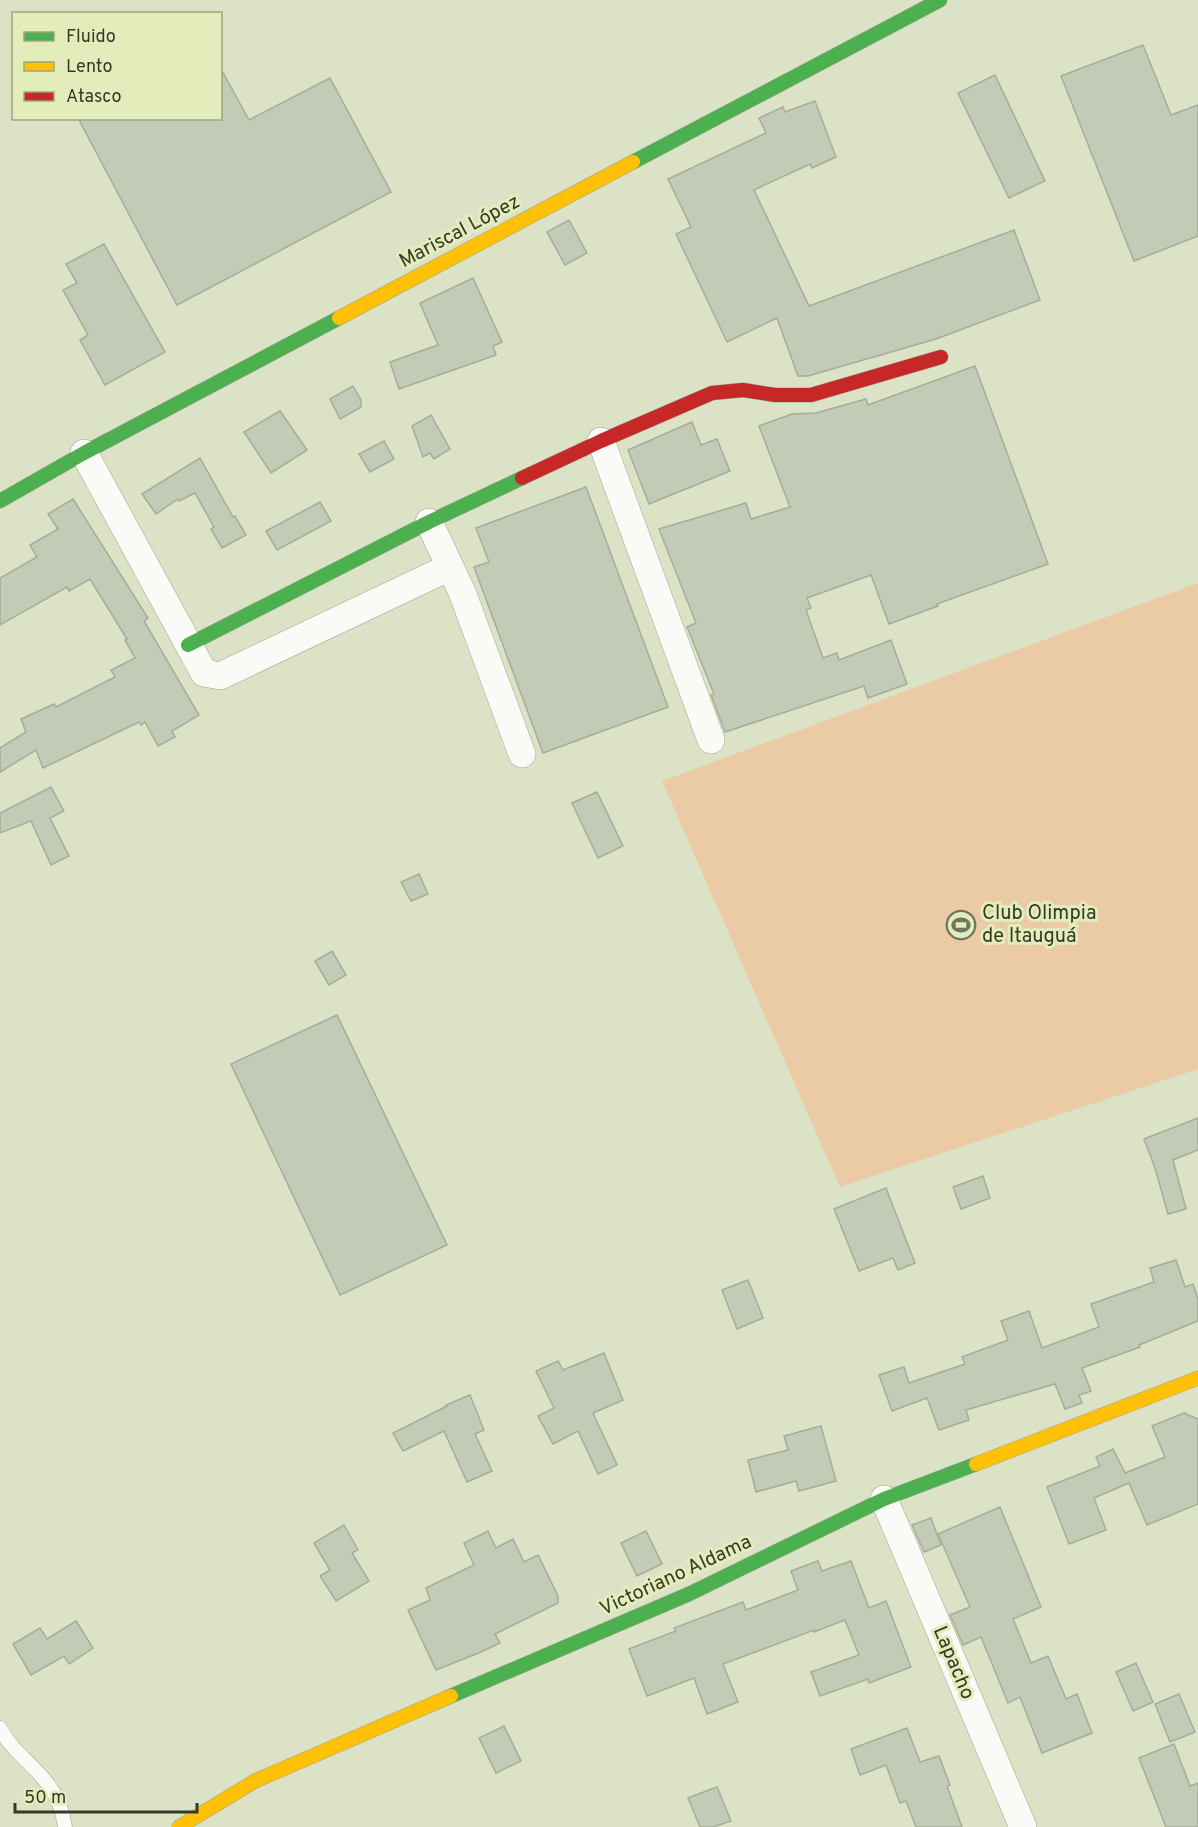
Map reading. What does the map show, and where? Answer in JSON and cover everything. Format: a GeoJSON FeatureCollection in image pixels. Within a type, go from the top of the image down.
{"type":"FeatureCollection","features":[{"type":"Feature","properties":{"kind":"street","name":"Mariscal López"},"geometry":{"type":"LineString","coordinates":[[0,501],[84,453],[939,0]]}},
{"type":"Feature","properties":{"kind":"street"},"geometry":{"type":"LineString","coordinates":[[188,645],[429,522],[601,441],[712,393],[743,390],[775,395],[811,396],[941,357]]}},
{"type":"Feature","properties":{"kind":"street"},"geometry":{"type":"LineString","coordinates":[[601,441],[711,740]]}},
{"type":"Feature","properties":{"kind":"street"},"geometry":{"type":"LineString","coordinates":[[84,453],[204,673],[220,676],[450,567]]}},
{"type":"Feature","properties":{"kind":"street"},"geometry":{"type":"LineString","coordinates":[[429,522],[462,592],[522,754]]}},
{"type":"Feature","properties":{"kind":"street","name":"Victoriano Aldama"},"geometry":{"type":"LineString","coordinates":[[179,1827],[255,1781],[689,1594],[884,1499],[1198,1378]]}},
{"type":"Feature","properties":{"kind":"street","name":"Lapacho"},"geometry":{"type":"LineString","coordinates":[[884,1499],[1023,1827]]}},
{"type":"Feature","properties":{"kind":"lane"},"geometry":{"type":"LineString","coordinates":[[0,1728],[11,1745],[50,1786],[61,1807],[65,1827]]}},
{"type":"Feature","properties":{"kind":"shaded area","name":"Club Olimpia de Itauguá"},"geometry":{"type":"Polygon","coordinates":[[[1198,583],[1198,1069],[840,1187],[662,781],[1198,583]]]}},
{"type":"Feature","properties":{"kind":"building"},"geometry":{"type":"Polygon","coordinates":[[[1143,45],[1171,115],[1198,105],[1198,236],[1134,261],[1061,76],[1143,45]]]}},
{"type":"Feature","properties":{"kind":"building"},"geometry":{"type":"Polygon","coordinates":[[[222,71],[249,120],[330,78],[391,192],[177,305],[79,120],[222,120],[222,71]]]}},
{"type":"Feature","properties":{"kind":"building"},"geometry":{"type":"Polygon","coordinates":[[[995,75],[1045,181],[1009,198],[958,93],[995,75]]]}},
{"type":"Feature","properties":{"kind":"building"},"geometry":{"type":"Polygon","coordinates":[[[815,101],[836,157],[812,168],[810,164],[754,190],[809,306],[1014,230],[1040,300],[936,339],[808,376],[798,376],[777,318],[727,342],[676,234],[691,227],[668,179],[766,133],[759,118],[783,107],[785,112],[815,101]]]}},
{"type":"Feature","properties":{"kind":"building"},"geometry":{"type":"Polygon","coordinates":[[[569,220],[587,253],[565,265],[547,232],[569,220]]]}},
{"type":"Feature","properties":{"kind":"building"},"geometry":{"type":"Polygon","coordinates":[[[104,244],[165,352],[105,385],[80,340],[88,335],[63,290],[77,283],[66,264],[104,244]]]}},
{"type":"Feature","properties":{"kind":"building"},"geometry":{"type":"Polygon","coordinates":[[[473,278],[502,342],[493,346],[496,355],[399,389],[390,362],[438,345],[420,303],[473,278]]]}},
{"type":"Feature","properties":{"kind":"building"},"geometry":{"type":"Polygon","coordinates":[[[975,366],[1048,564],[889,624],[871,575],[807,598],[811,608],[806,610],[823,658],[837,653],[839,660],[891,640],[907,684],[868,698],[864,686],[725,732],[711,695],[714,694],[687,627],[696,623],[659,529],[746,503],[751,519],[790,507],[759,426],[792,414],[816,413],[866,399],[868,405],[975,366]]]}},
{"type":"Feature","properties":{"kind":"building"},"geometry":{"type":"Polygon","coordinates":[[[353,386],[361,400],[361,407],[340,419],[330,399],[353,386]]]}},
{"type":"Feature","properties":{"kind":"building"},"geometry":{"type":"Polygon","coordinates":[[[280,411],[307,450],[271,473],[244,432],[280,411]]]}},
{"type":"Feature","properties":{"kind":"building"},"geometry":{"type":"Polygon","coordinates":[[[431,415],[450,449],[434,459],[430,453],[423,457],[412,426],[431,415]]]}},
{"type":"Feature","properties":{"kind":"building"},"geometry":{"type":"Polygon","coordinates":[[[692,422],[701,445],[717,439],[730,471],[649,504],[628,450],[692,422]]]}},
{"type":"Feature","properties":{"kind":"building"},"geometry":{"type":"Polygon","coordinates":[[[384,441],[394,459],[370,472],[359,454],[384,441]]]}},
{"type":"Feature","properties":{"kind":"building"},"geometry":{"type":"Polygon","coordinates":[[[200,458],[233,517],[235,516],[246,535],[222,548],[211,529],[214,527],[195,493],[179,501],[178,499],[156,514],[142,494],[200,458]]]}},
{"type":"Feature","properties":{"kind":"building"},"geometry":{"type":"Polygon","coordinates":[[[586,487],[668,707],[543,753],[474,567],[489,562],[476,528],[586,487]]]}},
{"type":"Feature","properties":{"kind":"building"},"geometry":{"type":"Polygon","coordinates":[[[73,499],[148,618],[144,621],[199,715],[172,731],[175,737],[158,746],[145,722],[141,725],[139,722],[43,768],[36,750],[0,772],[0,748],[26,732],[21,719],[54,704],[56,707],[115,677],[111,670],[135,658],[125,640],[127,639],[90,579],[69,591],[67,587],[0,625],[0,578],[37,557],[30,545],[58,529],[48,514],[73,499]]]}},
{"type":"Feature","properties":{"kind":"building"},"geometry":{"type":"Polygon","coordinates":[[[320,502],[331,521],[277,550],[266,531],[320,502]]]}},
{"type":"Feature","properties":{"kind":"building"},"geometry":{"type":"Polygon","coordinates":[[[51,787],[64,811],[50,818],[69,856],[51,865],[31,821],[0,833],[0,813],[51,787]]]}},
{"type":"Feature","properties":{"kind":"building"},"geometry":{"type":"Polygon","coordinates":[[[597,792],[623,846],[598,858],[572,803],[597,792]]]}},
{"type":"Feature","properties":{"kind":"building"},"geometry":{"type":"Polygon","coordinates":[[[419,874],[428,894],[411,901],[401,882],[419,874]]]}},
{"type":"Feature","properties":{"kind":"building"},"geometry":{"type":"Polygon","coordinates":[[[332,951],[346,975],[329,985],[315,961],[332,951]]]}},
{"type":"Feature","properties":{"kind":"building"},"geometry":{"type":"Polygon","coordinates":[[[337,1015],[447,1245],[340,1295],[231,1064],[337,1015]]]}},
{"type":"Feature","properties":{"kind":"building"},"geometry":{"type":"Polygon","coordinates":[[[1198,1118],[1198,1150],[1173,1160],[1186,1209],[1168,1214],[1144,1139],[1198,1118]]]}},
{"type":"Feature","properties":{"kind":"building"},"geometry":{"type":"Polygon","coordinates":[[[983,1176],[990,1198],[961,1209],[953,1187],[983,1176]]]}},
{"type":"Feature","properties":{"kind":"building"},"geometry":{"type":"Polygon","coordinates":[[[886,1188],[915,1263],[898,1270],[893,1258],[859,1271],[834,1209],[886,1188]]]}},
{"type":"Feature","properties":{"kind":"building"},"geometry":{"type":"Polygon","coordinates":[[[1176,1260],[1185,1287],[1193,1284],[1198,1299],[1198,1321],[1139,1345],[1140,1347],[1082,1368],[1091,1391],[1079,1395],[1082,1403],[1065,1409],[1055,1384],[966,1410],[969,1420],[939,1430],[927,1398],[892,1411],[879,1375],[904,1367],[909,1383],[965,1364],[962,1357],[1008,1340],[1001,1321],[1029,1311],[1042,1348],[1099,1327],[1091,1304],[1154,1282],[1150,1268],[1176,1260]]]}},
{"type":"Feature","properties":{"kind":"building"},"geometry":{"type":"Polygon","coordinates":[[[748,1280],[763,1318],[737,1329],[722,1290],[748,1280]]]}},
{"type":"Feature","properties":{"kind":"building"},"geometry":{"type":"Polygon","coordinates":[[[604,1353],[623,1400],[593,1413],[617,1465],[598,1474],[578,1431],[553,1444],[538,1416],[554,1408],[536,1371],[558,1361],[563,1370],[604,1353]]]}},
{"type":"Feature","properties":{"kind":"building"},"geometry":{"type":"Polygon","coordinates":[[[470,1395],[484,1430],[475,1434],[492,1471],[467,1482],[444,1431],[403,1451],[393,1433],[470,1395]]]}},
{"type":"Feature","properties":{"kind":"building"},"geometry":{"type":"Polygon","coordinates":[[[1184,1413],[1198,1419],[1198,1504],[1147,1525],[1129,1483],[1094,1498],[1106,1530],[1069,1544],[1047,1487],[1100,1466],[1096,1457],[1113,1449],[1125,1473],[1165,1457],[1152,1426],[1184,1413]]]}},
{"type":"Feature","properties":{"kind":"building"},"geometry":{"type":"Polygon","coordinates":[[[821,1426],[836,1481],[799,1491],[796,1481],[756,1492],[748,1460],[788,1450],[784,1436],[821,1426]]]}},
{"type":"Feature","properties":{"kind":"building"},"geometry":{"type":"Polygon","coordinates":[[[1000,1507],[1041,1607],[1013,1619],[1031,1663],[1048,1656],[1066,1699],[1077,1694],[1092,1733],[1042,1753],[1020,1697],[1008,1703],[981,1637],[963,1645],[950,1615],[970,1607],[938,1534],[1000,1507]]]}},
{"type":"Feature","properties":{"kind":"building"},"geometry":{"type":"Polygon","coordinates":[[[931,1518],[941,1545],[924,1552],[912,1525],[931,1518]]]}},
{"type":"Feature","properties":{"kind":"building"},"geometry":{"type":"Polygon","coordinates":[[[344,1525],[358,1550],[352,1553],[369,1581],[336,1601],[320,1576],[330,1570],[314,1543],[344,1525]]]}},
{"type":"Feature","properties":{"kind":"building"},"geometry":{"type":"Polygon","coordinates":[[[488,1531],[496,1548],[513,1539],[524,1562],[538,1555],[558,1596],[558,1603],[495,1634],[500,1643],[436,1670],[408,1610],[430,1600],[426,1588],[474,1565],[464,1543],[488,1531]]]}},
{"type":"Feature","properties":{"kind":"building"},"geometry":{"type":"Polygon","coordinates":[[[646,1531],[662,1564],[637,1576],[621,1543],[646,1531]]]}},
{"type":"Feature","properties":{"kind":"building"},"geometry":{"type":"Polygon","coordinates":[[[818,1561],[822,1571],[851,1561],[869,1608],[886,1601],[911,1667],[869,1683],[868,1679],[820,1696],[811,1672],[859,1655],[845,1620],[723,1664],[738,1702],[707,1714],[694,1678],[647,1696],[629,1649],[676,1631],[674,1628],[743,1602],[746,1610],[798,1590],[791,1571],[818,1561]]]}},
{"type":"Feature","properties":{"kind":"building"},"geometry":{"type":"Polygon","coordinates":[[[76,1621],[93,1648],[69,1664],[64,1656],[31,1675],[13,1644],[40,1628],[47,1639],[76,1621]]]}},
{"type":"Feature","properties":{"kind":"building"},"geometry":{"type":"Polygon","coordinates":[[[1136,1663],[1153,1702],[1133,1711],[1116,1672],[1136,1663]]]}},
{"type":"Feature","properties":{"kind":"building"},"geometry":{"type":"Polygon","coordinates":[[[1179,1694],[1195,1732],[1170,1742],[1155,1704],[1179,1694]]]}},
{"type":"Feature","properties":{"kind":"building"},"geometry":{"type":"Polygon","coordinates":[[[504,1726],[521,1761],[496,1773],[479,1738],[504,1726]]]}},
{"type":"Feature","properties":{"kind":"building"},"geometry":{"type":"Polygon","coordinates":[[[907,1728],[920,1762],[939,1756],[962,1827],[916,1827],[906,1801],[900,1803],[886,1765],[860,1775],[851,1749],[907,1728]]]}},
{"type":"Feature","properties":{"kind":"building"},"geometry":{"type":"Polygon","coordinates":[[[1174,1744],[1190,1786],[1198,1783],[1198,1827],[1166,1827],[1139,1758],[1174,1744]]]}},
{"type":"Feature","properties":{"kind":"building"},"geometry":{"type":"Polygon","coordinates":[[[717,1787],[731,1821],[713,1827],[700,1827],[688,1798],[717,1787]]]}},
{"type":"Feature","properties":{"kind":"traffic: fast"},"geometry":{"type":"LineString","coordinates":[[633,162],[940,0]]}},
{"type":"Feature","properties":{"kind":"traffic: fast"},"geometry":{"type":"LineString","coordinates":[[0,501],[84,453],[339,318]]}},
{"type":"Feature","properties":{"kind":"traffic: fast"},"geometry":{"type":"LineString","coordinates":[[188,645],[429,522],[522,478]]}},
{"type":"Feature","properties":{"kind":"traffic: fast"},"geometry":{"type":"LineString","coordinates":[[451,1696],[689,1594],[884,1499],[976,1464]]}},
{"type":"Feature","properties":{"kind":"traffic: slow"},"geometry":{"type":"LineString","coordinates":[[339,318],[633,162]]}},
{"type":"Feature","properties":{"kind":"traffic: slow"},"geometry":{"type":"LineString","coordinates":[[976,1464],[1198,1378]]}},
{"type":"Feature","properties":{"kind":"traffic: slow"},"geometry":{"type":"LineString","coordinates":[[179,1827],[255,1781],[451,1696]]}},
{"type":"Feature","properties":{"kind":"traffic: jam"},"geometry":{"type":"LineString","coordinates":[[522,478],[712,393],[743,390],[775,395],[811,395],[941,357]]}},
{"type":"Feature","properties":{"kind":"place","name":"Club Olimpia de Itauguá"},"geometry":{"type":"Point","coordinates":[961,925]}}]}
